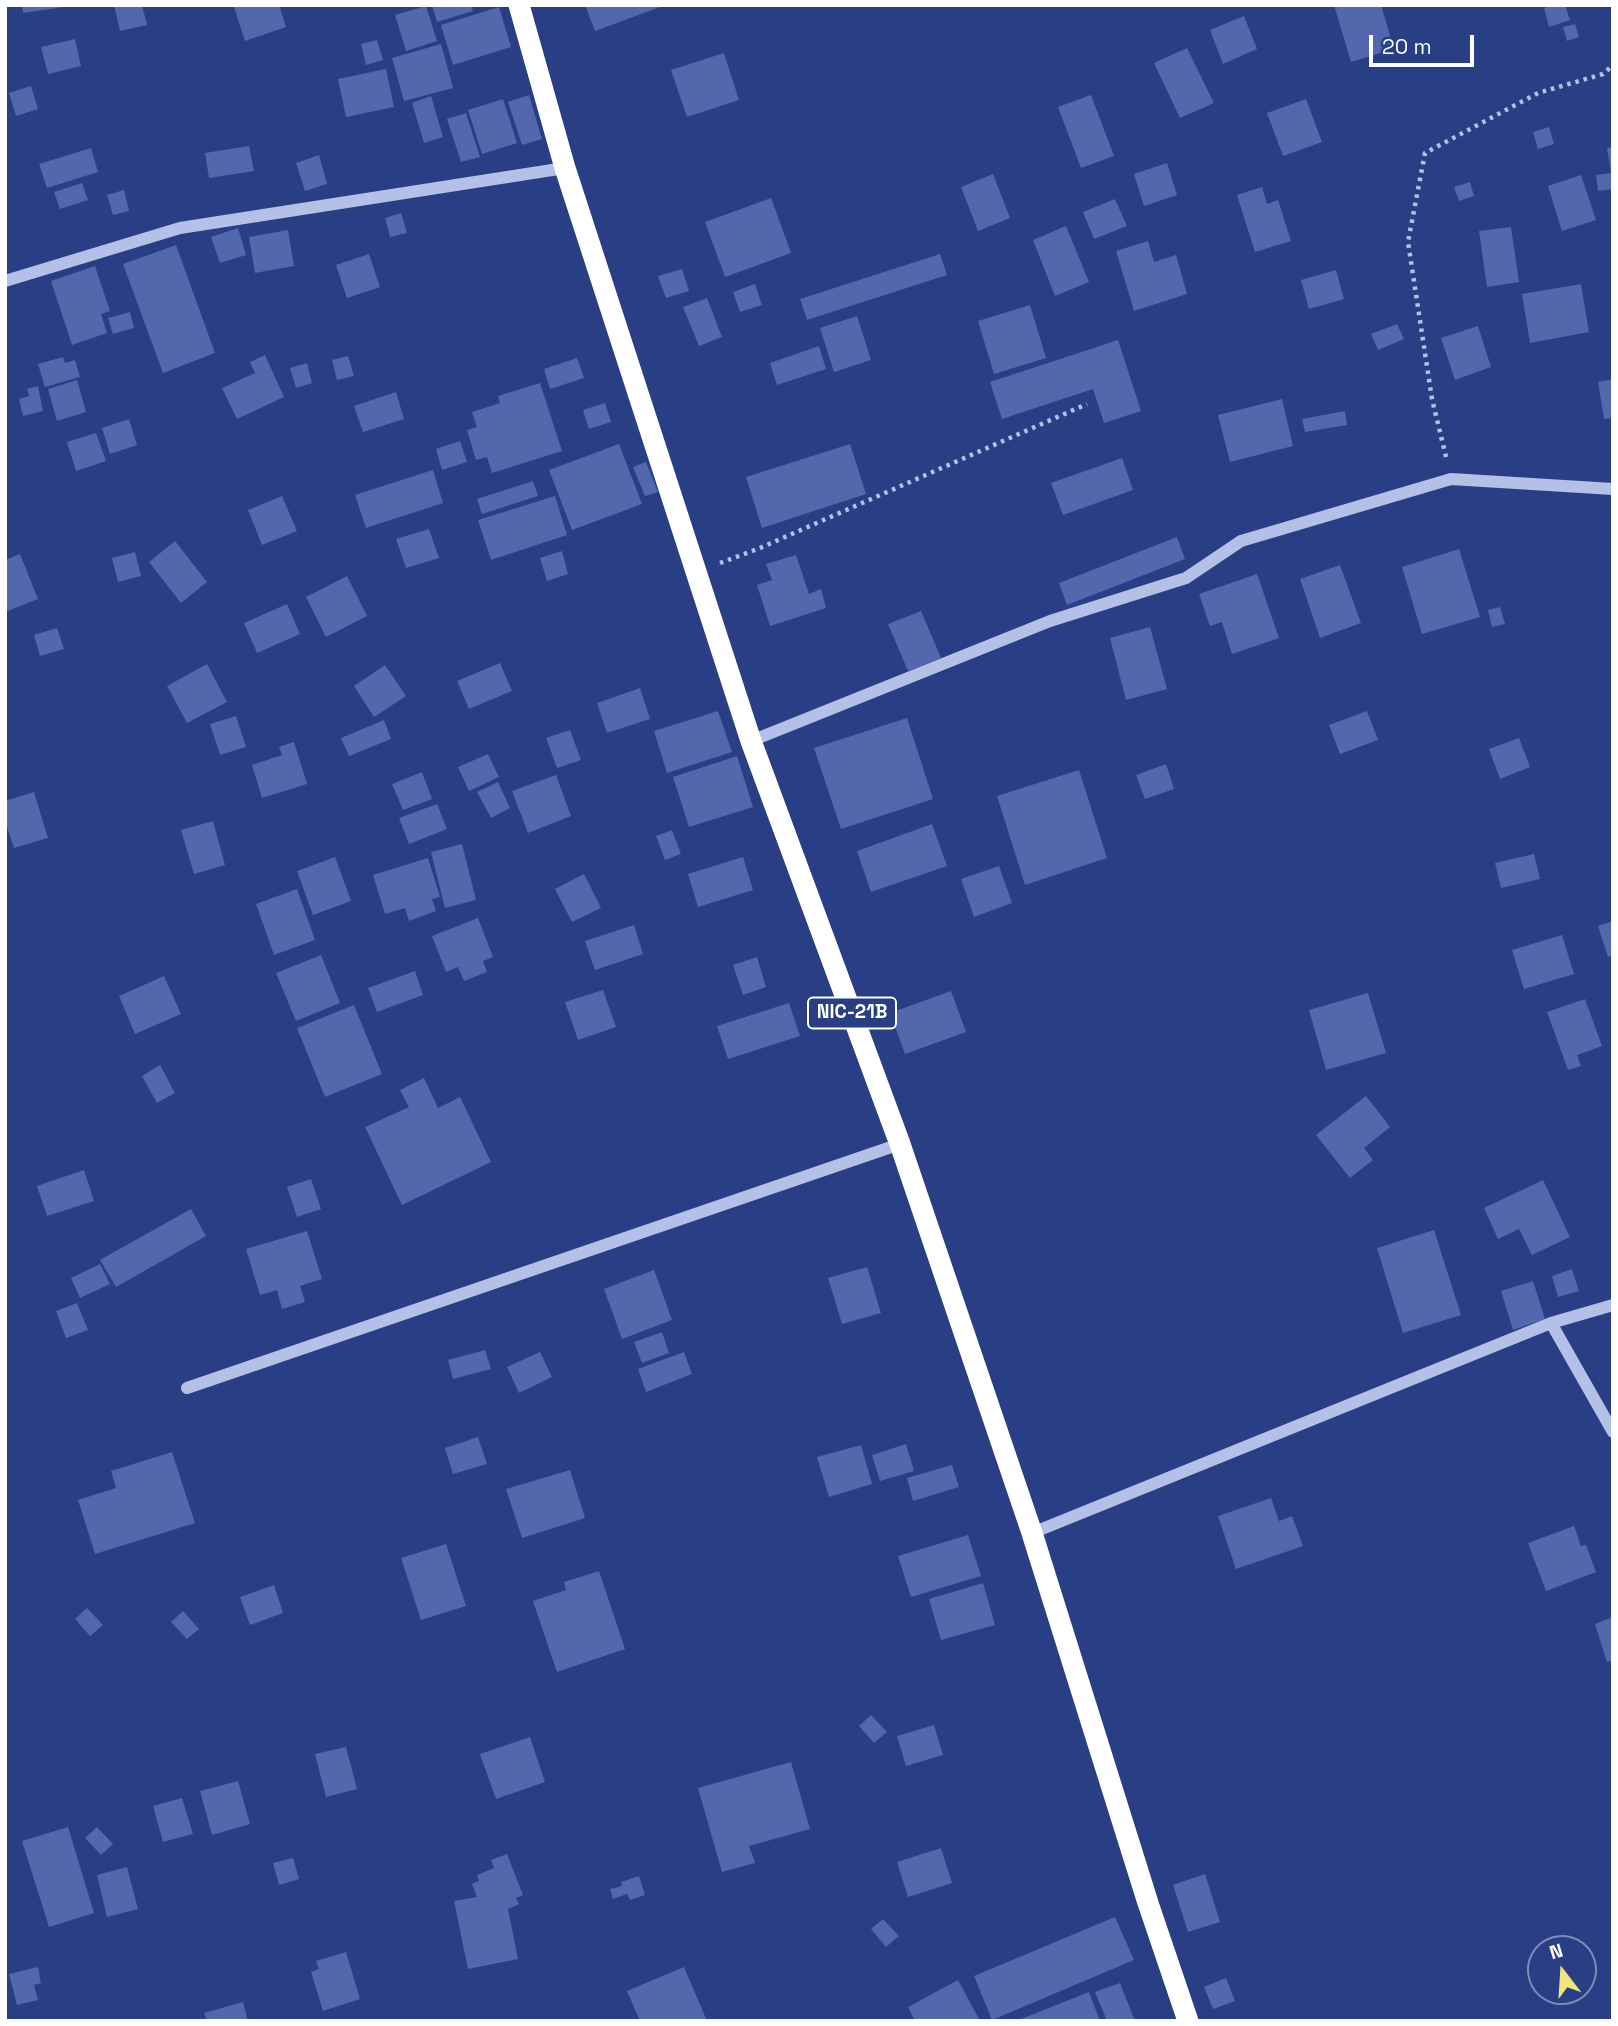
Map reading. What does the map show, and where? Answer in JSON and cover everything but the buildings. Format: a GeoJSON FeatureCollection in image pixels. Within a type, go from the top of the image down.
{"type":"FeatureCollection","features":[{"type":"Feature","properties":{"kind":"highway","name":"NIC-21B"},"geometry":{"type":"LineString","coordinates":[[519,5],[565,168],[751,741],[900,1144],[1032,1532],[1148,1903],[1188,2021]]}},
{"type":"Feature","properties":{"kind":"street"},"geometry":{"type":"LineString","coordinates":[[5,281],[180,228],[565,168]]}},
{"type":"Feature","properties":{"kind":"street"},"geometry":{"type":"LineString","coordinates":[[751,741],[1050,621],[1186,578],[1241,541],[1451,479],[1613,489]]}},
{"type":"Feature","properties":{"kind":"street"},"geometry":{"type":"LineString","coordinates":[[187,1388],[900,1144]]}},
{"type":"Feature","properties":{"kind":"street"},"geometry":{"type":"LineString","coordinates":[[1032,1532],[1551,1323],[1613,1305]]}},
{"type":"Feature","properties":{"kind":"street"},"geometry":{"type":"LineString","coordinates":[[1551,1323],[1613,1432]]}},
{"type":"Feature","properties":{"kind":"path"},"geometry":{"type":"LineString","coordinates":[[1451,479],[1432,399],[1408,242],[1425,153],[1538,93],[1603,74],[1613,65]]}},
{"type":"Feature","properties":{"kind":"path"},"geometry":{"type":"LineString","coordinates":[[696,571],[760,548],[1087,404]]}}]}
